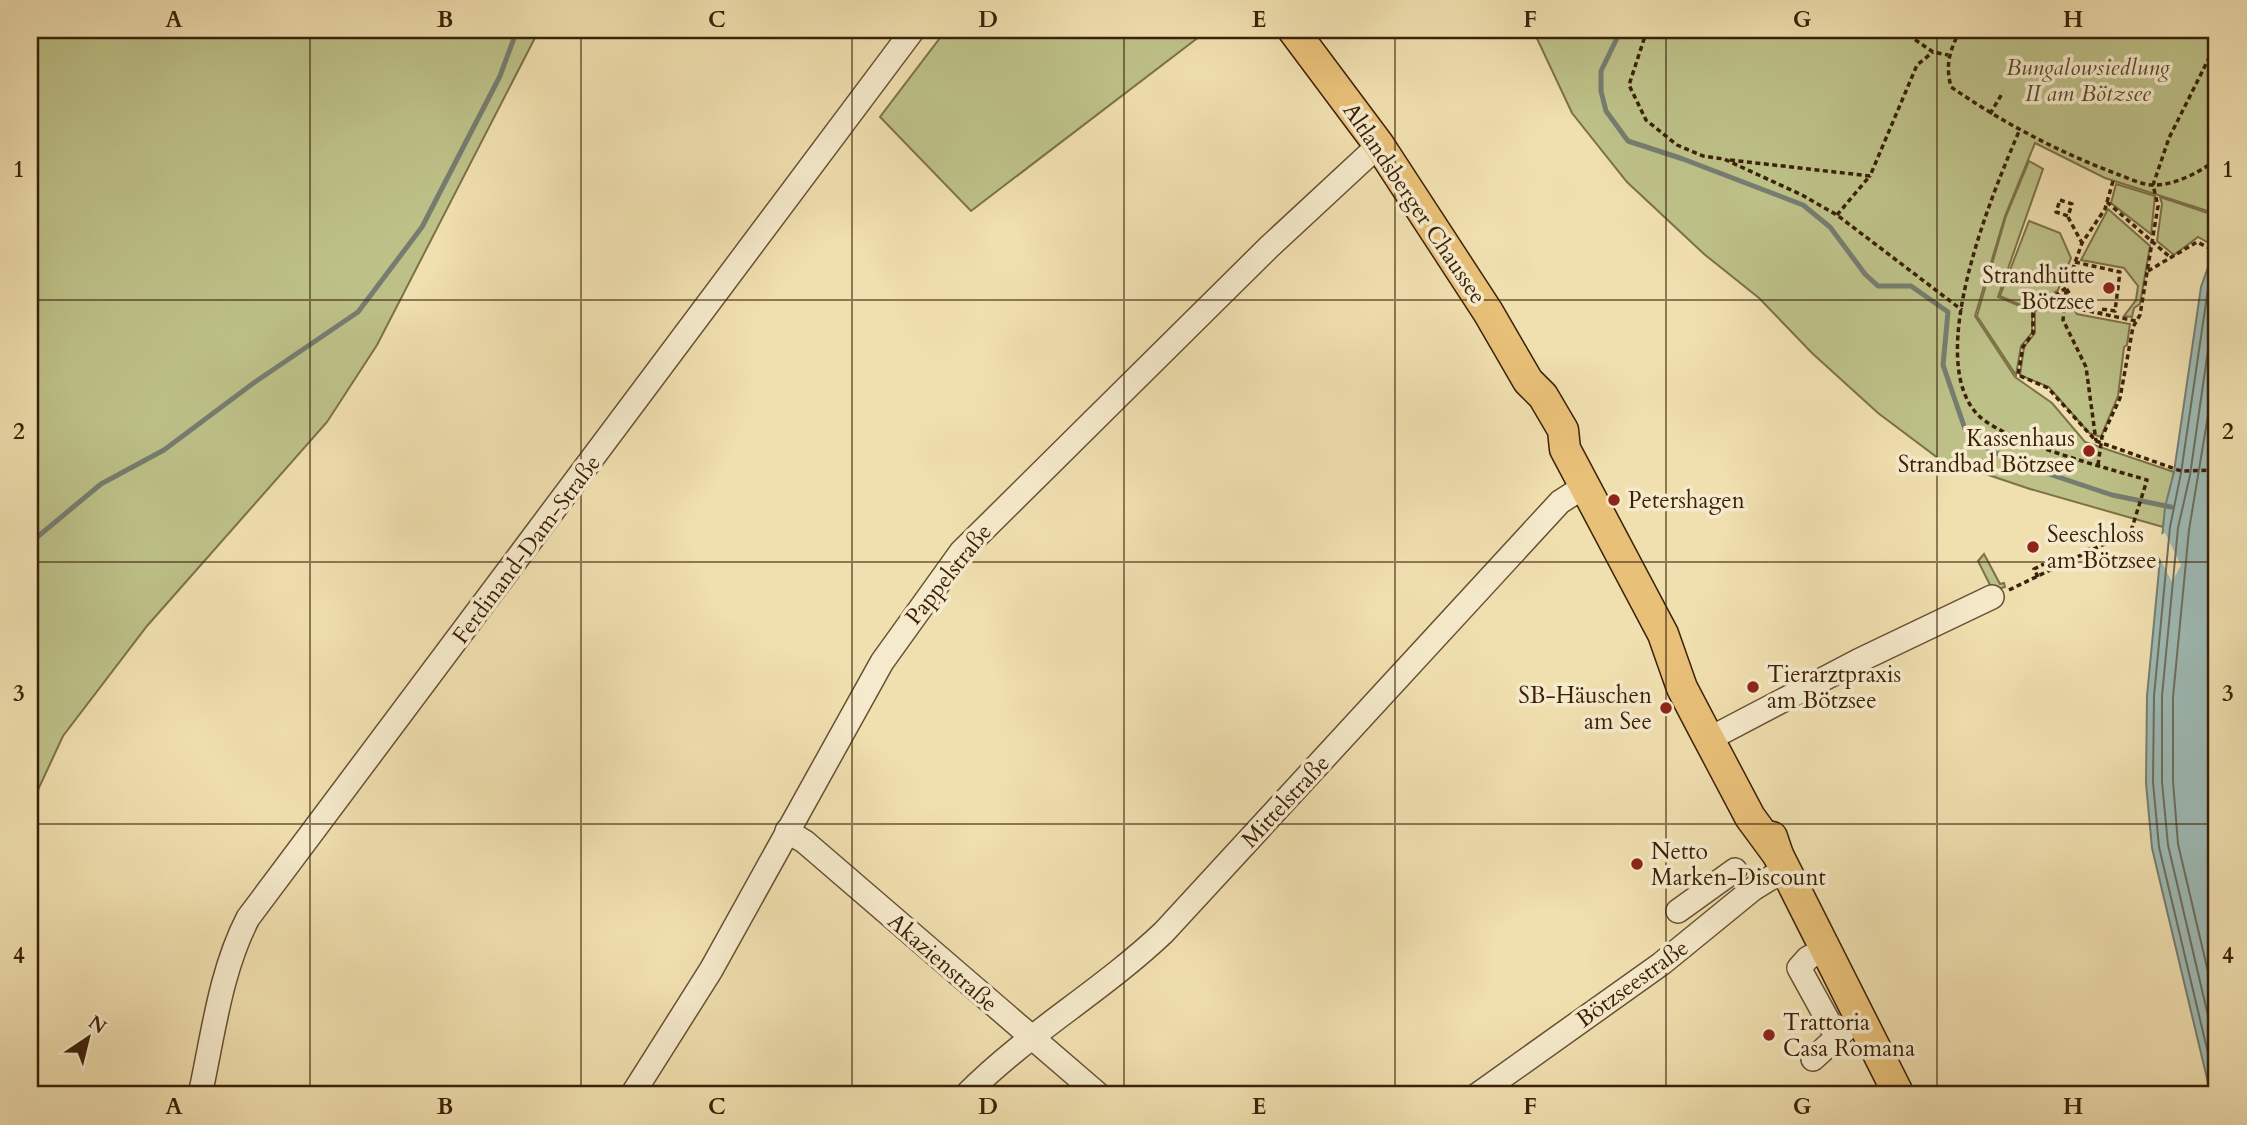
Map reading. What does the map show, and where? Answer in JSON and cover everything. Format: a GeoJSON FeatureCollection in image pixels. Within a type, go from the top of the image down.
{"type":"FeatureCollection","features":[{"type":"Feature","properties":{"kind":"main road","name":"Altlandsberger Chaussee"},"geometry":{"type":"LineString","coordinates":[[1293,30],[1379,145],[1475,292],[1528,381],[1539,419],[1550,436],[1565,449],[1585,486],[1662,634],[1682,688],[1716,735],[1750,817],[1782,862],[1899,1095]]}},
{"type":"Feature","properties":{"kind":"street","name":"Ferdinand-Dam-Straße"},"geometry":{"type":"LineString","coordinates":[[200,1095],[235,943],[248,918],[913,30]]}},
{"type":"Feature","properties":{"kind":"street","name":"Pappelstraße"},"geometry":{"type":"LineString","coordinates":[[632,1095],[711,970],[882,662],[961,552],[1269,247],[1379,145]]}},
{"type":"Feature","properties":{"kind":"street","name":"Mittelstraße"},"geometry":{"type":"LineString","coordinates":[[966,1095],[996,1065],[1125,970],[1164,932],[1560,502],[1585,486]]}},
{"type":"Feature","properties":{"kind":"street"},"geometry":{"type":"LineString","coordinates":[[1716,735],[1858,661],[1992,597]]}},
{"type":"Feature","properties":{"kind":"street","name":"Akazienstraße"},"geometry":{"type":"LineString","coordinates":[[787,831],[804,842],[1099,1095]]}},
{"type":"Feature","properties":{"kind":"street","name":"Bötzseestraße"},"geometry":{"type":"LineString","coordinates":[[1477,1095],[1661,964],[1782,862]]}},
{"type":"Feature","properties":{"kind":"street"},"geometry":{"type":"LineString","coordinates":[[1678,911],[1735,870]]}},
{"type":"Feature","properties":{"kind":"street"},"geometry":{"type":"LineString","coordinates":[[1826,948],[1808,958],[1799,968],[1837,1037]]}},
{"type":"Feature","properties":{"kind":"street"},"geometry":{"type":"LineString","coordinates":[[1813,1059],[1862,1019]]}},
{"type":"Feature","properties":{"kind":"path"},"geometry":{"type":"LineString","coordinates":[[1647,30],[1629,85],[1646,120],[1677,145],[1703,156],[1870,176]]}},
{"type":"Feature","properties":{"kind":"path"},"geometry":{"type":"LineString","coordinates":[[1902,30],[1933,52],[1948,55]]}},
{"type":"Feature","properties":{"kind":"path"},"geometry":{"type":"LineString","coordinates":[[1960,30],[1948,55],[1946,68],[1951,86],[1990,114],[2084,162],[2153,185],[2173,182],[2217,159]]}},
{"type":"Feature","properties":{"kind":"path"},"geometry":{"type":"LineString","coordinates":[[2098,465],[2102,437],[2120,398],[2148,271],[2158,206],[2153,185],[2169,138],[2217,42]]}},
{"type":"Feature","properties":{"kind":"path"},"geometry":{"type":"LineString","coordinates":[[1836,215],[1870,176],[1917,65],[1933,52]]}},
{"type":"Feature","properties":{"kind":"path"},"geometry":{"type":"LineString","coordinates":[[1990,114],[2003,92]]}},
{"type":"Feature","properties":{"kind":"path"},"geometry":{"type":"LineString","coordinates":[[1992,597],[2131,531],[2147,480],[2004,432],[1980,416],[1962,393],[1955,351],[1962,310],[1992,195],[2020,129]]}},
{"type":"Feature","properties":{"kind":"path"},"geometry":{"type":"LineString","coordinates":[[1724,159],[1802,195],[1836,215],[1962,310]]}},
{"type":"Feature","properties":{"kind":"path"},"geometry":{"type":"LineString","coordinates":[[2096,441],[2086,367],[2063,320],[2066,288],[2075,261],[2082,243],[2106,202],[2112,181]]}},
{"type":"Feature","properties":{"kind":"path"},"geometry":{"type":"LineString","coordinates":[[2068,216],[2072,204],[2061,201],[2056,212],[2068,216],[2082,243]]}},
{"type":"Feature","properties":{"kind":"path"},"geometry":{"type":"LineString","coordinates":[[2106,202],[2171,258]]}},
{"type":"Feature","properties":{"kind":"path"},"geometry":{"type":"LineString","coordinates":[[2148,271],[2197,242],[2217,252]]}},
{"type":"Feature","properties":{"kind":"path"},"geometry":{"type":"LineString","coordinates":[[2075,261],[2120,272],[2115,311],[2101,309],[2100,315]]}},
{"type":"Feature","properties":{"kind":"path"},"geometry":{"type":"LineString","coordinates":[[2066,288],[2079,309],[2136,321]]}},
{"type":"Feature","properties":{"kind":"path"},"geometry":{"type":"LineString","coordinates":[[2066,288],[2033,310],[2033,333],[2023,346],[2018,376],[2048,388],[2096,441],[2102,444],[2180,471],[2217,470]]}},
{"type":"Feature","properties":{"kind":"path"},"geometry":{"type":"LineString","coordinates":[[2074,533],[2079,530],[2090,552]]}},
{"type":"Feature","properties":{"kind":"path"},"geometry":{"type":"LineString","coordinates":[[2131,531],[2134,536],[2144,532]]}},
{"type":"Feature","properties":{"kind":"path"},"geometry":{"type":"LineString","coordinates":[[2108,537],[2110,542]]}},
{"type":"Feature","properties":{"kind":"path"},"geometry":{"type":"LineString","coordinates":[[2073,553],[2076,559]]}},
{"type":"Feature","properties":{"kind":"path"},"geometry":{"type":"LineString","coordinates":[[2038,577],[2034,569],[2044,564]]}},
{"type":"Feature","properties":{"kind":"green space"},"geometry":{"type":"Polygon","coordinates":[[[30,30],[539,30],[377,345],[327,422],[147,626],[63,736],[30,807],[30,30]]]}},
{"type":"Feature","properties":{"kind":"green space"},"geometry":{"type":"Polygon","coordinates":[[[946,30],[1208,30],[971,211],[880,117],[946,30]]]}},
{"type":"Feature","properties":{"kind":"green space","name":"Bungalowsiedlung II am Bötzsee"},"geometry":{"type":"Polygon","coordinates":[[[1533,30],[2217,30],[2217,214],[2105,178],[2035,143],[2005,216],[1975,316],[2015,377],[2052,403],[2085,442],[2174,472],[2163,527],[2030,489],[1938,458],[1878,413],[1812,353],[1759,298],[1704,254],[1627,182],[1572,113],[1533,30]]]}},
{"type":"Feature","properties":{"kind":"green space"},"geometry":{"type":"Polygon","coordinates":[[[2029,161],[2043,169],[1998,297],[2032,311],[2032,333],[2021,346],[2016,375],[1977,316],[2006,216],[2029,161]]]}},
{"type":"Feature","properties":{"kind":"green space"},"geometry":{"type":"Polygon","coordinates":[[[2116,184],[2155,196],[2151,234],[2111,203],[2116,184]]]}},
{"type":"Feature","properties":{"kind":"green space"},"geometry":{"type":"Polygon","coordinates":[[[2160,197],[2217,216],[2214,246],[2198,237],[2174,255],[2157,241],[2162,204],[2160,197]]]}},
{"type":"Feature","properties":{"kind":"green space"},"geometry":{"type":"Polygon","coordinates":[[[2108,209],[2150,246],[2140,304],[2134,308],[2132,317],[2124,316],[2136,300],[2138,286],[2124,268],[2081,260],[2108,209]]]}},
{"type":"Feature","properties":{"kind":"green space"},"geometry":{"type":"Polygon","coordinates":[[[2029,221],[2060,233],[2071,258],[2058,290],[2030,309],[2000,296],[2029,221]]]}},
{"type":"Feature","properties":{"kind":"green space"},"geometry":{"type":"Polygon","coordinates":[[[2059,295],[2067,297],[2077,314],[2130,324],[2127,345],[2124,347],[2118,396],[2101,437],[2089,433],[2049,387],[2020,375],[2024,347],[2035,333],[2035,311],[2059,295]]]}},
{"type":"Feature","properties":{"kind":"green space"},"geometry":{"type":"Polygon","coordinates":[[[1984,554],[2000,584],[2004,583],[2005,587],[1994,590],[1991,587],[1978,561],[1984,554]]]}},
{"type":"Feature","properties":{"kind":"water"},"geometry":{"type":"Polygon","coordinates":[[[2217,242],[2217,1095],[2211,1095],[2152,848],[2146,783],[2147,696],[2165,507],[2174,472],[2201,287],[2217,242]]]}},
{"type":"Feature","properties":{"kind":"pier"},"geometry":{"type":"Polygon","coordinates":[[[2165,533],[2181,565],[2172,582],[2157,553],[2158,536],[2165,533]]]}},
{"type":"Feature","properties":{"kind":"waterway"},"geometry":{"type":"LineString","coordinates":[[30,543],[101,484],[164,450],[255,382],[358,312],[422,227],[500,76],[517,30]]}},
{"type":"Feature","properties":{"kind":"waterway"},"geometry":{"type":"LineString","coordinates":[[1621,30],[1601,71],[1601,91],[1606,111],[1628,141],[1803,205],[1830,227],[1865,274],[1878,286],[1911,286],[1948,312],[1943,365],[1965,429],[1991,451],[2112,495],[2171,507]]}},
{"type":"Feature","properties":{"kind":"place","name":"Strandhütte Bötzsee"},"geometry":{"type":"Point","coordinates":[2109,288]}},
{"type":"Feature","properties":{"kind":"place","name":"Kassenhaus Strandbad Bötzsee"},"geometry":{"type":"Point","coordinates":[2089,451]}},
{"type":"Feature","properties":{"kind":"place","name":"Petershagen"},"geometry":{"type":"Point","coordinates":[1614,500]}},
{"type":"Feature","properties":{"kind":"place","name":"Seeschloss am Bötzsee"},"geometry":{"type":"Point","coordinates":[2033,547]}},
{"type":"Feature","properties":{"kind":"place","name":"Tierarztpraxis am Bötzsee"},"geometry":{"type":"Point","coordinates":[1753,687]}},
{"type":"Feature","properties":{"kind":"place","name":"SB-Häuschen am See"},"geometry":{"type":"Point","coordinates":[1666,708]}},
{"type":"Feature","properties":{"kind":"place","name":"Netto Marken-Discount"},"geometry":{"type":"Point","coordinates":[1637,864]}},
{"type":"Feature","properties":{"kind":"place","name":"Trattoria Casa Romana"},"geometry":{"type":"Point","coordinates":[1769,1035]}}]}
